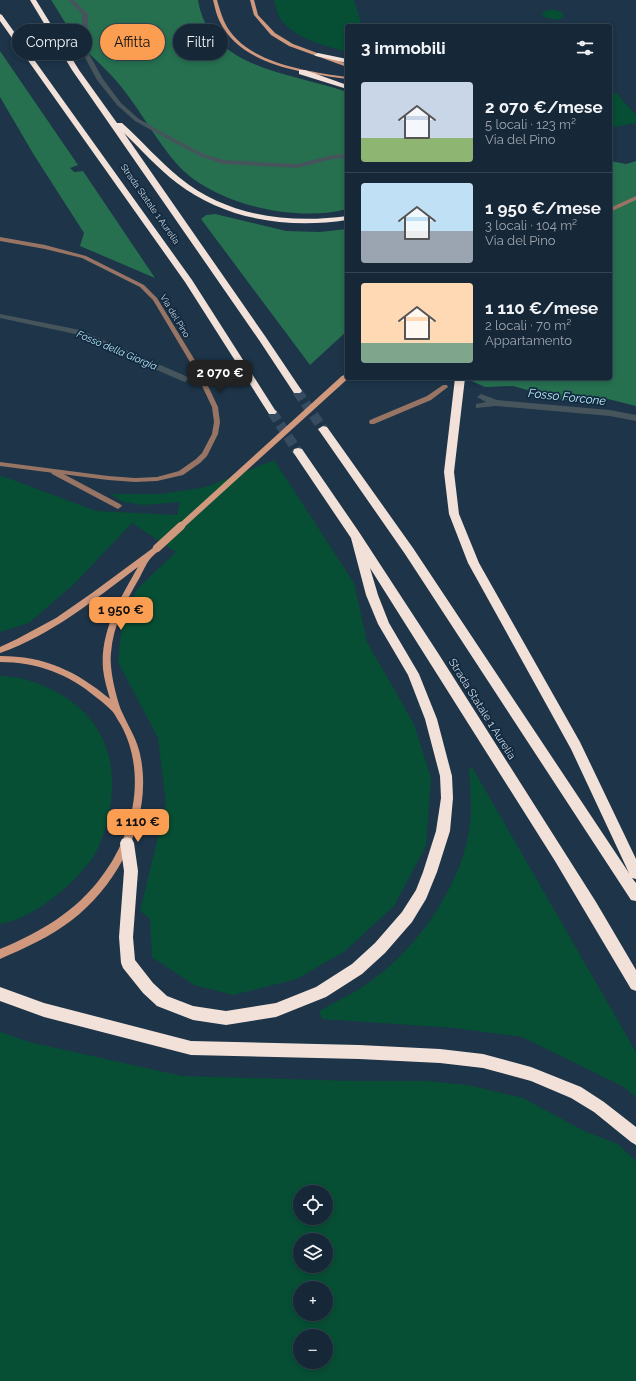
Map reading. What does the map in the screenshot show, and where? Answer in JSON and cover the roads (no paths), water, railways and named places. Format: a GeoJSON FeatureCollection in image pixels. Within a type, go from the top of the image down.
{"type":"FeatureCollection","features":[{"type":"Feature","properties":{"kind":"highway","name":"Strada Statale 1 Aurelia"},"geometry":{"type":"LineString","coordinates":[[33,0],[76,70],[258,332],[297,391]]}},
{"type":"Feature","properties":{"kind":"highway","name":"Strada Statale 1 Aurelia"},"geometry":{"type":"LineString","coordinates":[[0,16],[167,250],[272,412]]}},
{"type":"Feature","properties":{"kind":"highway"},"geometry":{"type":"LineString","coordinates":[[318,55],[345,61]]}},
{"type":"Feature","properties":{"kind":"highway"},"geometry":{"type":"LineString","coordinates":[[302,72],[345,86]]}},
{"type":"Feature","properties":{"kind":"highway"},"geometry":{"type":"LineString","coordinates":[[108,116],[135,138],[180,182],[210,199],[242,212],[285,222],[311,222],[345,218]]}},
{"type":"Feature","properties":{"kind":"highway"},"geometry":{"type":"LineString","coordinates":[[460,380],[449,472],[454,514],[474,563],[576,746],[636,873]]}},
{"type":"Feature","properties":{"kind":"highway"},"geometry":{"type":"LineString","coordinates":[[323,429],[409,551],[636,894]]}},
{"type":"Feature","properties":{"kind":"highway","name":"Strada Statale 1 Aurelia"},"geometry":{"type":"LineString","coordinates":[[298,452],[355,535],[474,720],[601,922],[636,984]]}},
{"type":"Feature","properties":{"kind":"highway"},"geometry":{"type":"LineString","coordinates":[[127,843],[131,871],[126,937],[128,963],[148,988],[162,1001],[193,1013],[226,1018],[269,1012],[322,992],[357,969],[380,948],[407,917],[421,894],[430,872],[443,831],[447,798],[446,776],[431,719],[413,674],[384,624],[372,595],[355,535]]}},
{"type":"Feature","properties":{"kind":"highway"},"geometry":{"type":"LineString","coordinates":[[0,994],[44,1010],[191,1048],[358,1052],[440,1056],[483,1061],[531,1074],[576,1092],[599,1107],[636,1137]]}},
{"type":"Feature","properties":{"kind":"street"},"geometry":{"type":"LineString","coordinates":[[215,0],[220,22],[235,41],[242,47],[275,64],[302,72],[345,78]]}},
{"type":"Feature","properties":{"kind":"street"},"geometry":{"type":"LineString","coordinates":[[252,0],[256,15],[273,34],[292,45],[345,65]]}},
{"type":"Feature","properties":{"kind":"street"},"geometry":{"type":"LineString","coordinates":[[612,209],[636,198]]}},
{"type":"Feature","properties":{"kind":"street","name":"Via del Pino"},"geometry":{"type":"LineString","coordinates":[[0,239],[45,247],[84,257],[142,286],[155,299],[196,367],[215,407],[217,422],[215,434],[205,454],[198,461],[181,473],[157,479],[135,480],[54,472],[0,464]]}},
{"type":"Feature","properties":{"kind":"street"},"geometry":{"type":"LineString","coordinates":[[0,650],[38,633],[148,556],[345,377]]}},
{"type":"Feature","properties":{"kind":"street"},"geometry":{"type":"LineString","coordinates":[[372,422],[429,398],[445,387]]}},
{"type":"Feature","properties":{"kind":"street"},"geometry":{"type":"LineString","coordinates":[[54,472],[118,506]]}},
{"type":"Feature","properties":{"kind":"street"},"geometry":{"type":"LineString","coordinates":[[0,954],[30,942],[62,922],[89,898],[111,872],[127,843],[138,806],[140,771],[132,739],[117,711],[107,669],[107,651],[120,606],[148,556]]}},
{"type":"Feature","properties":{"kind":"street"},"geometry":{"type":"LineString","coordinates":[[0,659],[14,658],[67,672],[89,685],[117,711]]}},
{"type":"Feature","properties":{"kind":"waterway"},"geometry":{"type":"LineString","coordinates":[[71,0],[85,14],[85,52],[100,80],[119,104],[137,120],[204,156],[223,162],[297,166],[333,157],[345,156]]}},
{"type":"Feature","properties":{"kind":"waterway","name":"Fosso della Giorgia"},"geometry":{"type":"LineString","coordinates":[[0,316],[77,332],[185,379]]}},
{"type":"Feature","properties":{"kind":"waterway"},"geometry":{"type":"LineString","coordinates":[[481,397],[496,403]]}},
{"type":"Feature","properties":{"kind":"waterway","name":"Fosso della Giorgia"},"geometry":{"type":"LineString","coordinates":[[479,406],[496,403]]}},
{"type":"Feature","properties":{"kind":"waterway","name":"Fosso Forcone"},"geometry":{"type":"LineString","coordinates":[[496,403],[610,413],[636,418]]}},
{"type":"Feature","properties":{"kind":"tunnel"},"geometry":{"type":"LineString","coordinates":[[297,391],[323,429]]}},
{"type":"Feature","properties":{"kind":"tunnel"},"geometry":{"type":"LineString","coordinates":[[272,412],[298,452]]}}]}
